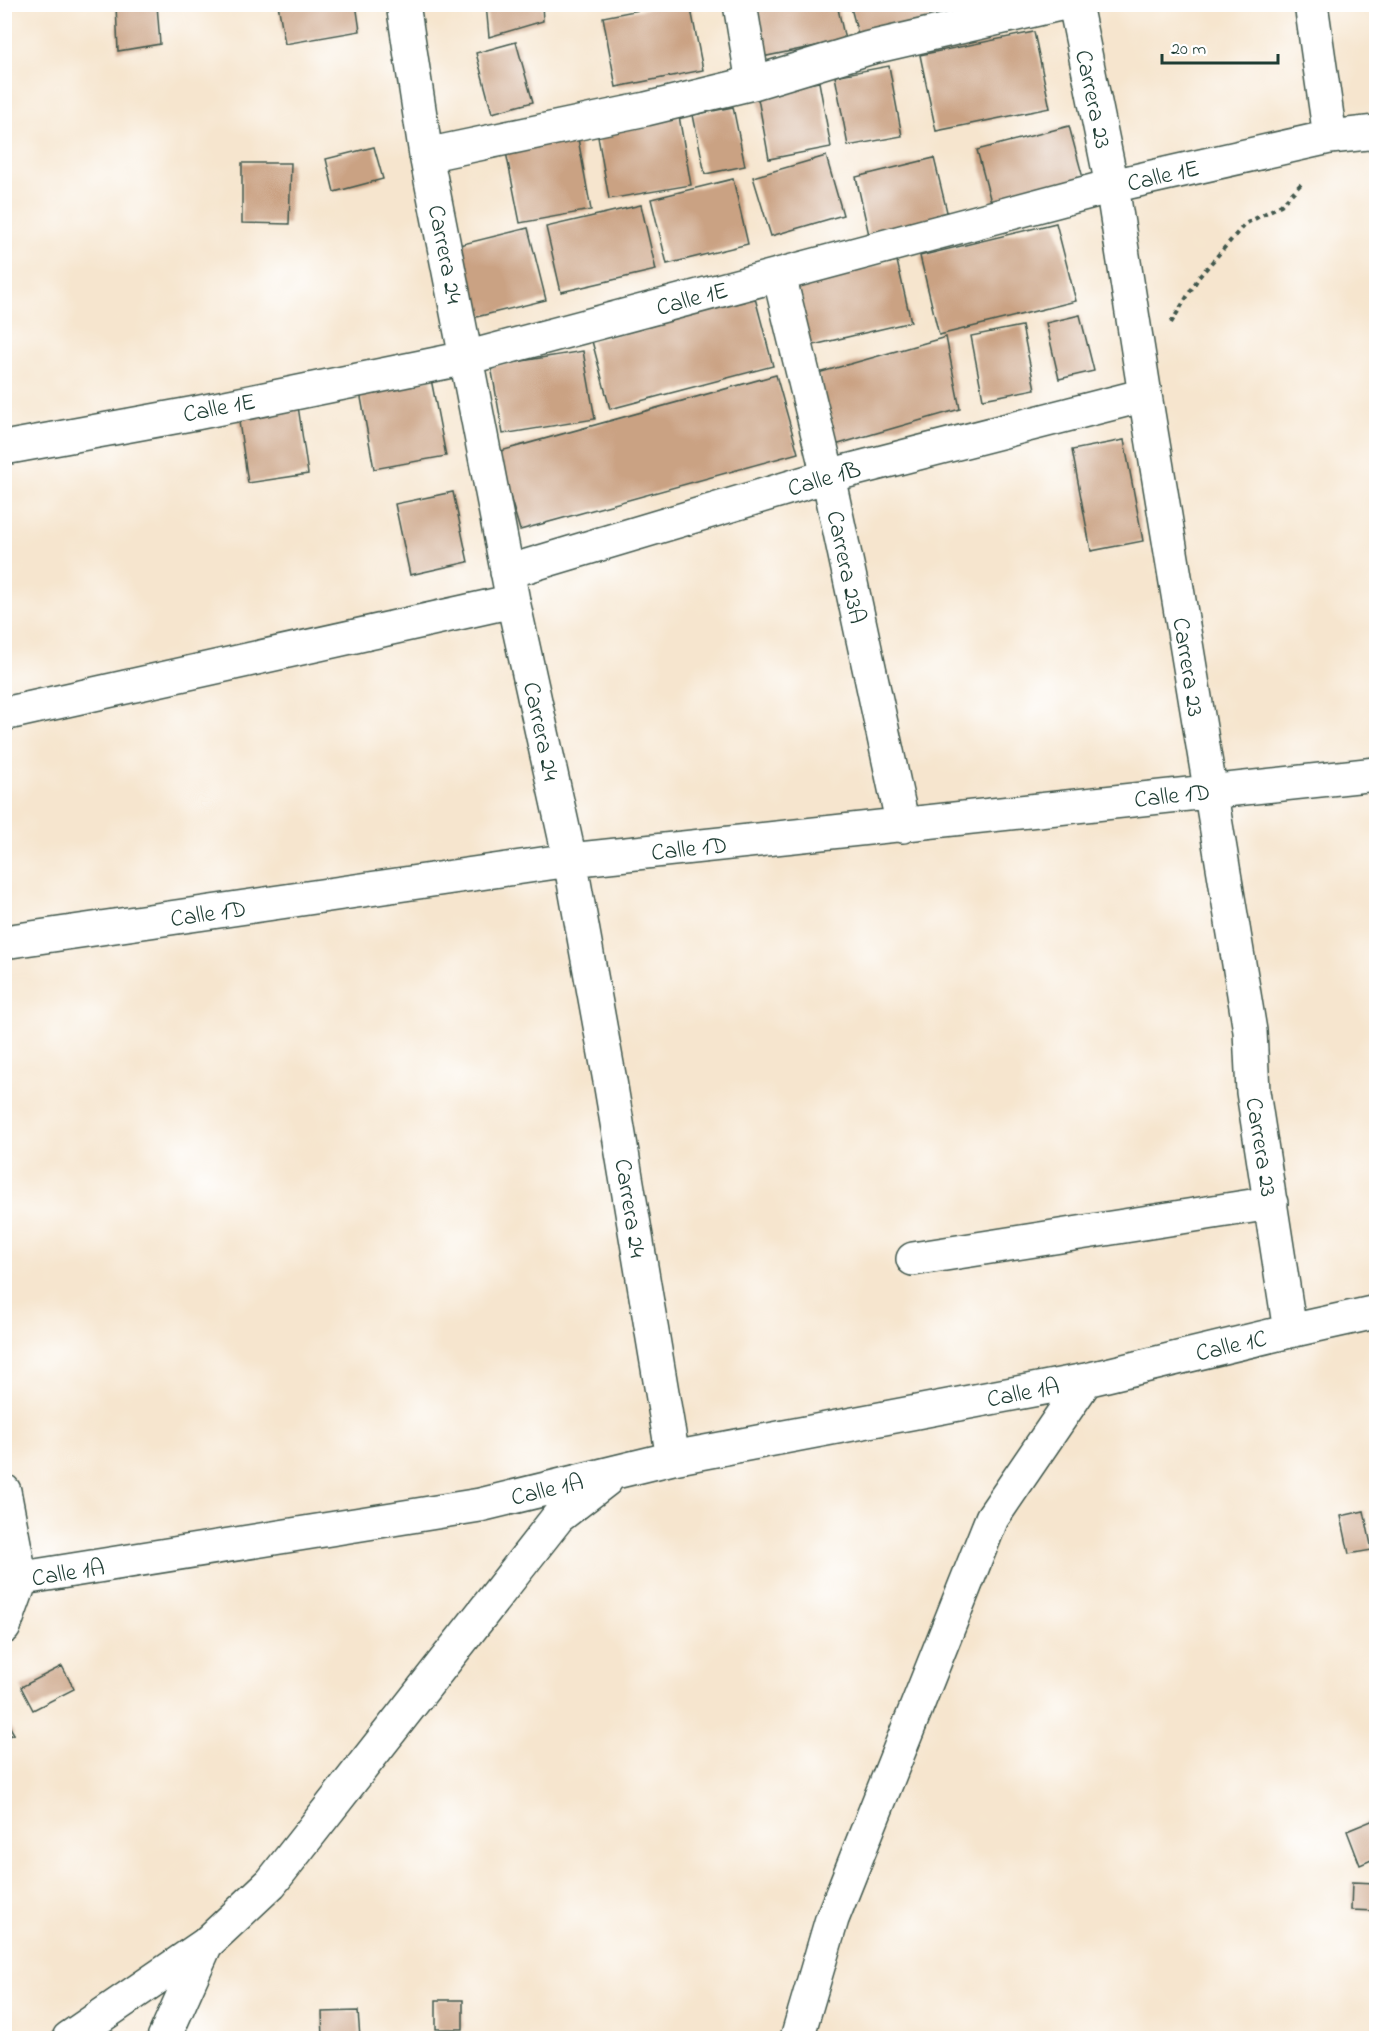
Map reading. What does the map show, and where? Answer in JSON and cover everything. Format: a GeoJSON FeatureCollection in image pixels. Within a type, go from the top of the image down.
{"type":"FeatureCollection","features":[{"type":"Feature","properties":{"kind":"street","name":"Carrera 24"},"geometry":{"type":"LineString","coordinates":[[403,4],[426,155],[510,586],[570,860],[673,1458]]}},
{"type":"Feature","properties":{"kind":"street"},"geometry":{"type":"LineString","coordinates":[[740,4],[753,83]]}},
{"type":"Feature","properties":{"kind":"street"},"geometry":{"type":"LineString","coordinates":[[426,155],[646,109],[753,83],[870,48],[1060,4]]}},
{"type":"Feature","properties":{"kind":"street","name":"Carrera 23"},"geometry":{"type":"LineString","coordinates":[[1075,4],[1112,186],[1250,1031],[1253,1092],[1290,1331]]}},
{"type":"Feature","properties":{"kind":"street"},"geometry":{"type":"LineString","coordinates":[[1311,4],[1330,137]]}},
{"type":"Feature","properties":{"kind":"street","name":"Calle 1E"},"geometry":{"type":"LineString","coordinates":[[4,448],[196,413],[466,358],[1112,186],[1330,137],[1377,132]]}},
{"type":"Feature","properties":{"kind":"street","name":"Carrera 23A"},"geometry":{"type":"LineString","coordinates":[[779,275],[828,476],[903,826]]}},
{"type":"Feature","properties":{"kind":"street","name":"Calle 1B"},"geometry":{"type":"LineString","coordinates":[[4,714],[510,586],[828,476],[1145,395]]}},
{"type":"Feature","properties":{"kind":"street","name":"Calle 1D"},"geometry":{"type":"LineString","coordinates":[[4,942],[570,860],[1377,774]]}},
{"type":"Feature","properties":{"kind":"street"},"geometry":{"type":"LineString","coordinates":[[913,1259],[1271,1203]]}},
{"type":"Feature","properties":{"kind":"street","name":"Calle 1C"},"geometry":{"type":"LineString","coordinates":[[1086,1380],[1377,1312]]}},
{"type":"Feature","properties":{"kind":"street"},"geometry":{"type":"LineString","coordinates":[[797,2038],[832,1919],[992,1518],[1086,1380]]}},
{"type":"Feature","properties":{"kind":"street","name":"Calle 1A"},"geometry":{"type":"LineString","coordinates":[[13,1581],[480,1505],[673,1458],[1086,1380]]}},
{"type":"Feature","properties":{"kind":"street"},"geometry":{"type":"LineString","coordinates":[[69,2038],[206,1944],[271,1883],[558,1517],[615,1473]]}},
{"type":"Feature","properties":{"kind":"street"},"geometry":{"type":"LineString","coordinates":[[4,1491],[13,1581],[4,1627]]}},
{"type":"Feature","properties":{"kind":"street"},"geometry":{"type":"LineString","coordinates":[[164,2038],[206,1944]]}},
{"type":"Feature","properties":{"kind":"path"},"geometry":{"type":"LineString","coordinates":[[1170,325],[1198,277],[1245,224],[1281,205],[1311,174],[1330,137]]}},
{"type":"Feature","properties":{"kind":"building"},"geometry":{"type":"Polygon","coordinates":[[[278,4],[356,4],[360,31],[285,44],[278,4]]]}},
{"type":"Feature","properties":{"kind":"building"},"geometry":{"type":"Polygon","coordinates":[[[486,4],[542,4],[543,21],[489,37],[486,4]]]}},
{"type":"Feature","properties":{"kind":"building"},"geometry":{"type":"Polygon","coordinates":[[[670,4],[690,4],[703,70],[616,87],[603,17],[670,4]]]}},
{"type":"Feature","properties":{"kind":"building"},"geometry":{"type":"Polygon","coordinates":[[[752,4],[837,4],[845,40],[762,57],[752,4]]]}},
{"type":"Feature","properties":{"kind":"building"},"geometry":{"type":"Polygon","coordinates":[[[850,4],[952,4],[955,18],[860,42],[850,4]]]}},
{"type":"Feature","properties":{"kind":"building"},"geometry":{"type":"Polygon","coordinates":[[[116,5],[157,5],[160,44],[118,51],[116,5]]]}},
{"type":"Feature","properties":{"kind":"building"},"geometry":{"type":"Polygon","coordinates":[[[1034,32],[1050,108],[936,131],[920,55],[1034,32]]]}},
{"type":"Feature","properties":{"kind":"building"},"geometry":{"type":"Polygon","coordinates":[[[516,42],[533,102],[492,113],[476,53],[516,42]]]}},
{"type":"Feature","properties":{"kind":"building"},"geometry":{"type":"Polygon","coordinates":[[[889,66],[902,136],[848,146],[835,76],[889,66]]]}},
{"type":"Feature","properties":{"kind":"building"},"geometry":{"type":"Polygon","coordinates":[[[819,82],[831,147],[769,159],[757,93],[819,82]]]}},
{"type":"Feature","properties":{"kind":"building"},"geometry":{"type":"Polygon","coordinates":[[[733,107],[745,166],[705,174],[693,115],[733,107]]]}},
{"type":"Feature","properties":{"kind":"building"},"geometry":{"type":"Polygon","coordinates":[[[679,116],[691,185],[609,199],[597,131],[679,116]]]}},
{"type":"Feature","properties":{"kind":"building"},"geometry":{"type":"Polygon","coordinates":[[[1069,126],[1083,178],[991,202],[977,150],[1069,126]]]}},
{"type":"Feature","properties":{"kind":"building"},"geometry":{"type":"Polygon","coordinates":[[[577,133],[591,210],[520,223],[505,147],[577,133]]]}},
{"type":"Feature","properties":{"kind":"building"},"geometry":{"type":"Polygon","coordinates":[[[374,147],[383,179],[334,192],[326,159],[374,147]]]}},
{"type":"Feature","properties":{"kind":"building"},"geometry":{"type":"Polygon","coordinates":[[[826,156],[843,215],[771,236],[753,177],[826,156]]]}},
{"type":"Feature","properties":{"kind":"building"},"geometry":{"type":"Polygon","coordinates":[[[934,158],[948,216],[869,235],[856,177],[934,158]]]}},
{"type":"Feature","properties":{"kind":"building"},"geometry":{"type":"Polygon","coordinates":[[[242,163],[291,163],[289,224],[242,223],[242,163]]]}},
{"type":"Feature","properties":{"kind":"building"},"geometry":{"type":"Polygon","coordinates":[[[733,179],[748,244],[667,264],[651,199],[733,179]]]}},
{"type":"Feature","properties":{"kind":"building"},"geometry":{"type":"Polygon","coordinates":[[[641,205],[656,270],[561,292],[546,227],[641,205]]]}},
{"type":"Feature","properties":{"kind":"building"},"geometry":{"type":"Polygon","coordinates":[[[1056,223],[1076,301],[939,335],[920,256],[1056,223]]]}},
{"type":"Feature","properties":{"kind":"building"},"geometry":{"type":"Polygon","coordinates":[[[528,228],[546,300],[472,318],[455,246],[528,228]]]}},
{"type":"Feature","properties":{"kind":"building"},"geometry":{"type":"Polygon","coordinates":[[[897,261],[911,322],[809,346],[794,285],[897,261]]]}},
{"type":"Feature","properties":{"kind":"building"},"geometry":{"type":"Polygon","coordinates":[[[755,298],[773,366],[610,409],[592,341],[755,298]]]}},
{"type":"Feature","properties":{"kind":"building"},"geometry":{"type":"Polygon","coordinates":[[[1080,315],[1094,371],[1059,379],[1046,323],[1080,315]]]}},
{"type":"Feature","properties":{"kind":"building"},"geometry":{"type":"Polygon","coordinates":[[[1022,326],[1035,389],[983,399],[971,336],[1022,326]]]}},
{"type":"Feature","properties":{"kind":"building"},"geometry":{"type":"Polygon","coordinates":[[[946,337],[960,409],[835,445],[818,373],[946,337]]]}},
{"type":"Feature","properties":{"kind":"building"},"geometry":{"type":"Polygon","coordinates":[[[583,351],[595,419],[503,434],[491,366],[583,351]]]}},
{"type":"Feature","properties":{"kind":"building"},"geometry":{"type":"Polygon","coordinates":[[[776,375],[798,453],[520,530],[497,452],[776,375]]]}},
{"type":"Feature","properties":{"kind":"building"},"geometry":{"type":"Polygon","coordinates":[[[431,379],[446,456],[374,469],[360,392],[431,379]]]}},
{"type":"Feature","properties":{"kind":"building"},"geometry":{"type":"Polygon","coordinates":[[[298,406],[308,474],[248,483],[238,415],[298,406]]]}},
{"type":"Feature","properties":{"kind":"building"},"geometry":{"type":"Polygon","coordinates":[[[1124,440],[1143,541],[1091,551],[1072,450],[1124,440]]]}},
{"type":"Feature","properties":{"kind":"building"},"geometry":{"type":"Polygon","coordinates":[[[453,492],[468,562],[410,575],[395,504],[453,492]]]}},
{"type":"Feature","properties":{"kind":"building"},"geometry":{"type":"Polygon","coordinates":[[[1364,1511],[1372,1550],[1349,1554],[1341,1516],[1364,1511]]]}},
{"type":"Feature","properties":{"kind":"building"},"geometry":{"type":"Polygon","coordinates":[[[62,1666],[74,1689],[33,1710],[21,1687],[62,1666]]]}},
{"type":"Feature","properties":{"kind":"building"},"geometry":{"type":"Polygon","coordinates":[[[4,1717],[14,1734],[4,1738],[4,1717]]]}},
{"type":"Feature","properties":{"kind":"building"},"geometry":{"type":"Polygon","coordinates":[[[1376,1819],[1376,1858],[1360,1865],[1347,1831],[1376,1819]]]}},
{"type":"Feature","properties":{"kind":"building"},"geometry":{"type":"Polygon","coordinates":[[[1352,1882],[1376,1883],[1376,1911],[1351,1910],[1352,1882]]]}},
{"type":"Feature","properties":{"kind":"building"},"geometry":{"type":"Polygon","coordinates":[[[436,2000],[463,2000],[463,2029],[436,2029],[436,2000]]]}},
{"type":"Feature","properties":{"kind":"building"},"geometry":{"type":"Polygon","coordinates":[[[358,2011],[360,2038],[323,2038],[322,2012],[358,2011]]]}}]}
